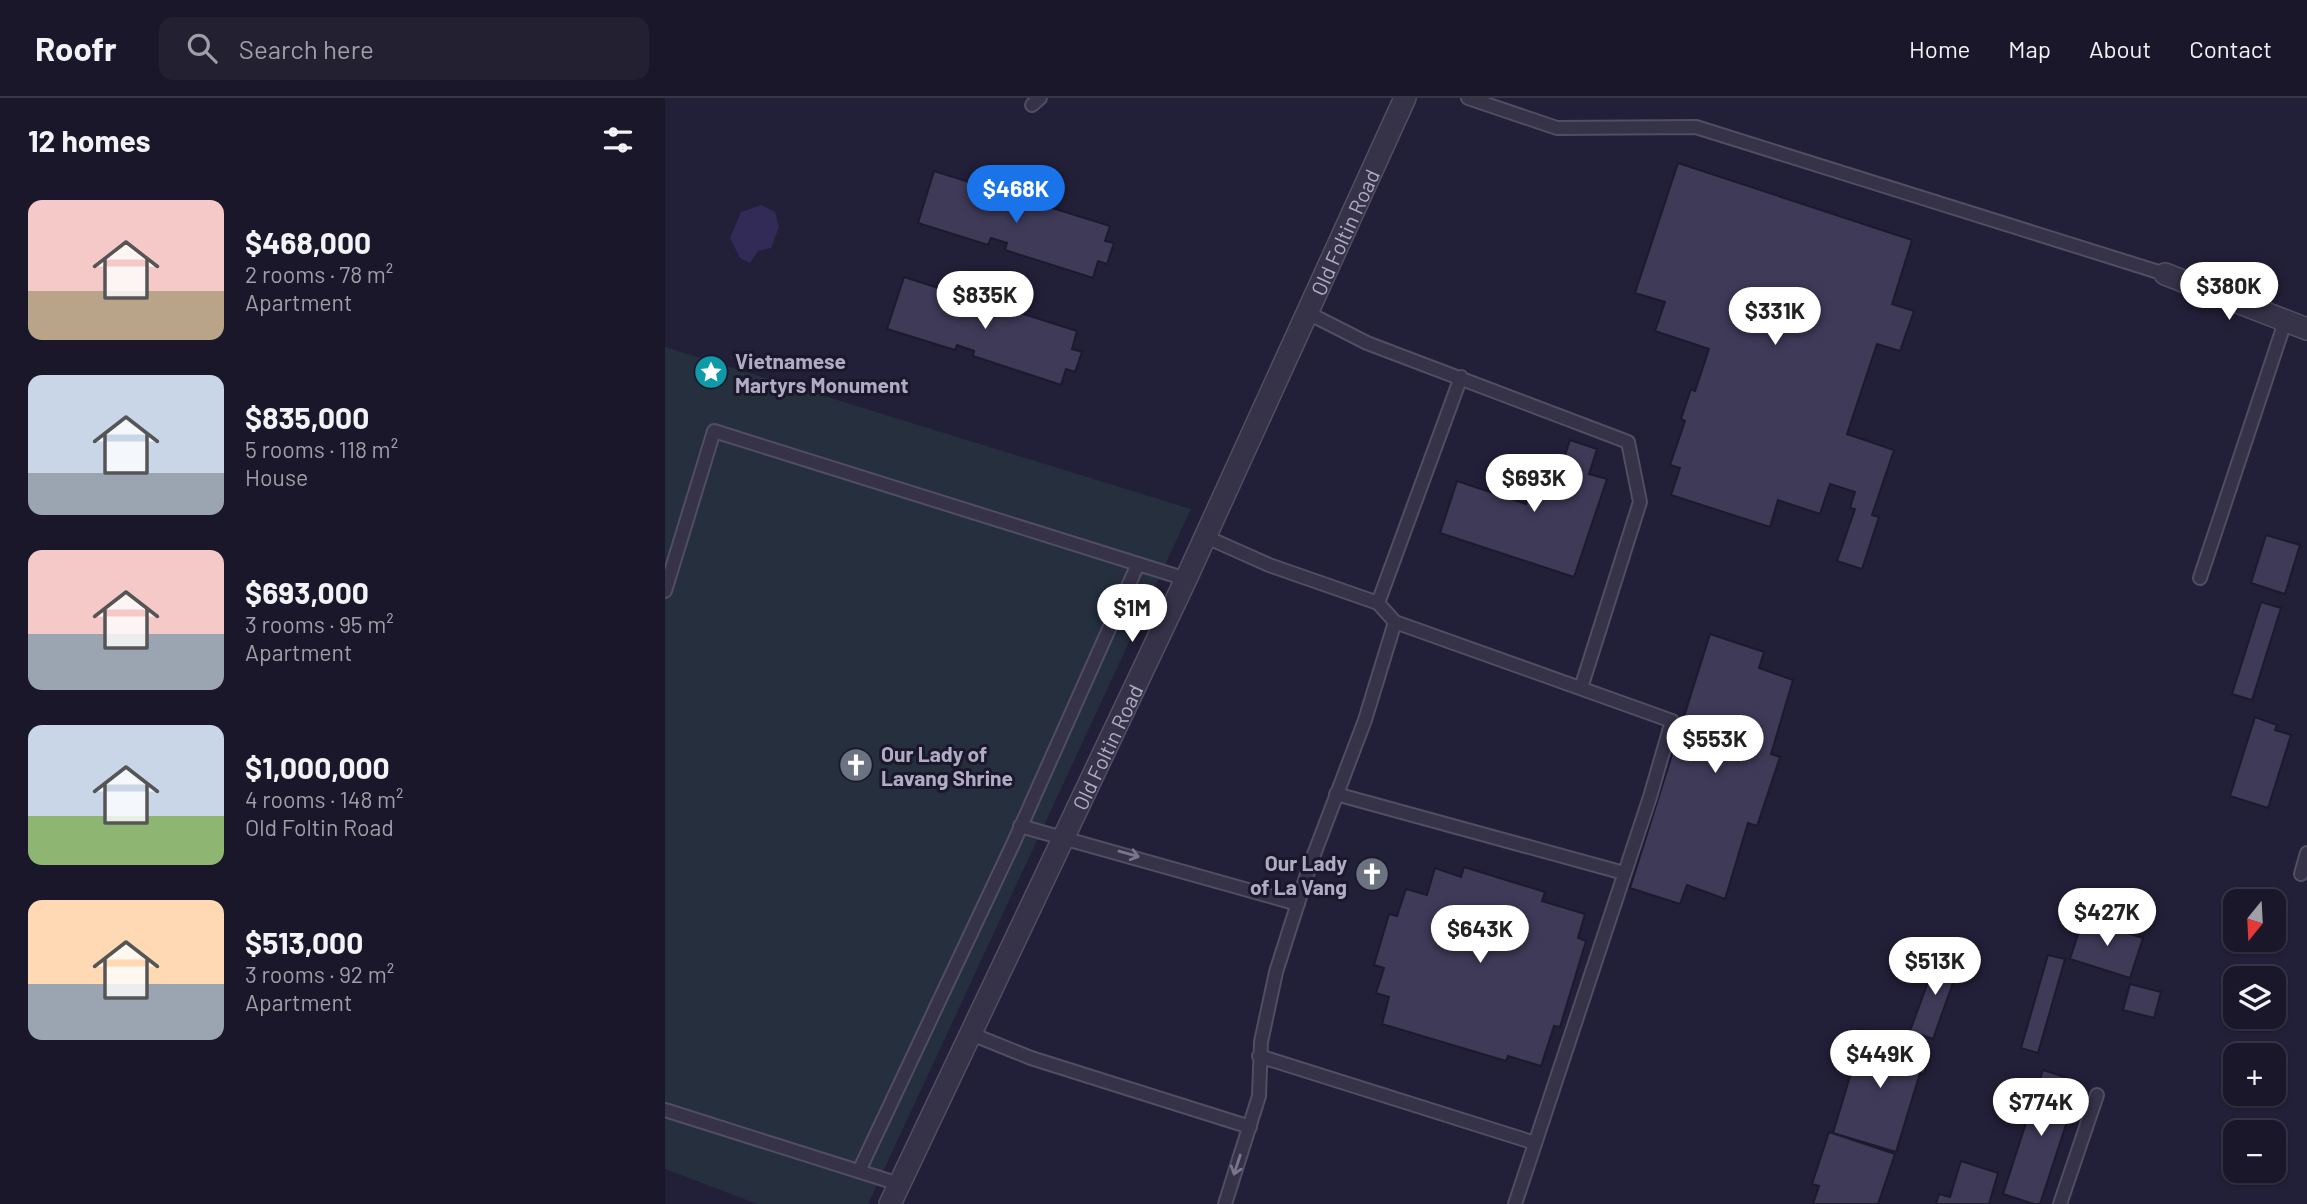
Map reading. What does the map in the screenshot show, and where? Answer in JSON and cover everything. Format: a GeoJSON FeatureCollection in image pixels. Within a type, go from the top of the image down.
{"type":"FeatureCollection","features":[{"type":"Feature","properties":{"kind":"street","name":"Old Foltin Road"},"geometry":{"type":"LineString","coordinates":[[890,1204],[1186,579],[1405,98]]}},
{"type":"Feature","properties":{"kind":"street"},"geometry":{"type":"LineString","coordinates":[[2165,274],[2285,323],[2307,329]]}},
{"type":"Feature","properties":{"kind":"lane"},"geometry":{"type":"LineString","coordinates":[[1468,98],[1557,128],[1696,127],[2165,274]]}},
{"type":"Feature","properties":{"kind":"lane"},"geometry":{"type":"LineString","coordinates":[[1308,313],[1367,343],[1628,442],[1640,502],[1581,688]]}},
{"type":"Feature","properties":{"kind":"lane"},"geometry":{"type":"LineString","coordinates":[[2200,578],[2285,323]]}},
{"type":"Feature","properties":{"kind":"lane"},"geometry":{"type":"LineString","coordinates":[[1378,603],[1461,377]]}},
{"type":"Feature","properties":{"kind":"lane"},"geometry":{"type":"LineString","coordinates":[[665,591],[668,571],[714,431],[1186,579]]}},
{"type":"Feature","properties":{"kind":"lane"},"geometry":{"type":"LineString","coordinates":[[1204,536],[1269,565],[1378,603],[1395,622],[1672,721],[1515,1204]]}},
{"type":"Feature","properties":{"kind":"lane"},"geometry":{"type":"LineString","coordinates":[[859,1171],[1138,564]]}},
{"type":"Feature","properties":{"kind":"lane"},"geometry":{"type":"LineString","coordinates":[[1225,1204],[1259,1096],[1259,1056],[1276,972],[1336,794],[1365,720],[1395,622]]}},
{"type":"Feature","properties":{"kind":"lane"},"geometry":{"type":"LineString","coordinates":[[1336,794],[1624,873]]}},
{"type":"Feature","properties":{"kind":"lane"},"geometry":{"type":"LineString","coordinates":[[1020,825],[1127,853],[1298,904]]}},
{"type":"Feature","properties":{"kind":"lane"},"geometry":{"type":"LineString","coordinates":[[2301,874],[2307,853]]}},
{"type":"Feature","properties":{"kind":"lane"},"geometry":{"type":"LineString","coordinates":[[969,1033],[1034,1059],[1250,1127]]}},
{"type":"Feature","properties":{"kind":"lane"},"geometry":{"type":"LineString","coordinates":[[1259,1056],[1535,1143]]}},
{"type":"Feature","properties":{"kind":"lane"},"geometry":{"type":"LineString","coordinates":[[2060,1204],[2097,1095]]}},
{"type":"Feature","properties":{"kind":"lane"},"geometry":{"type":"LineString","coordinates":[[665,1110],[899,1184]]}},
{"type":"Feature","properties":{"kind":"shaded area"},"geometry":{"type":"Polygon","coordinates":[[[761,205],[775,212],[779,227],[771,248],[758,251],[750,263],[740,258],[730,238],[741,212],[761,205]]]}},
{"type":"Feature","properties":{"kind":"shaded area"},"geometry":{"type":"Polygon","coordinates":[[[665,347],[1191,509],[868,1204],[757,1204],[665,1169],[665,347]]]}},
{"type":"Feature","properties":{"kind":"building"},"geometry":{"type":"Polygon","coordinates":[[[1678,163],[1912,240],[1892,304],[1914,311],[1900,351],[1877,344],[1847,434],[1894,450],[1872,515],[1879,517],[1862,569],[1837,561],[1855,509],[1850,508],[1855,492],[1830,484],[1820,514],[1778,500],[1770,527],[1671,495],[1680,468],[1670,465],[1685,421],[1681,419],[1691,389],[1695,391],[1709,349],[1655,331],[1665,302],[1635,293],[1678,163]]]}},
{"type":"Feature","properties":{"kind":"building"},"geometry":{"type":"Polygon","coordinates":[[[934,171],[1110,226],[1105,241],[1114,243],[1107,264],[1098,261],[1093,278],[1005,250],[1007,243],[991,238],[988,245],[918,223],[934,171]]]}},
{"type":"Feature","properties":{"kind":"building"},"geometry":{"type":"Polygon","coordinates":[[[904,277],[970,298],[968,304],[987,311],[989,303],[1077,331],[1072,349],[1082,352],[1075,372],[1066,369],[1061,385],[973,356],[974,351],[957,345],[955,350],[887,329],[904,277]]]}},
{"type":"Feature","properties":{"kind":"building"},"geometry":{"type":"Polygon","coordinates":[[[1570,440],[1597,449],[1589,474],[1607,479],[1574,577],[1440,533],[1457,481],[1526,504],[1541,458],[1562,464],[1570,440]]]}},
{"type":"Feature","properties":{"kind":"building"},"geometry":{"type":"Polygon","coordinates":[[[2266,535],[2300,545],[2285,594],[2251,583],[2266,535]]]}},
{"type":"Feature","properties":{"kind":"building"},"geometry":{"type":"Polygon","coordinates":[[[2261,602],[2281,608],[2252,700],[2232,694],[2261,602]]]}},
{"type":"Feature","properties":{"kind":"building"},"geometry":{"type":"Polygon","coordinates":[[[1710,634],[1764,652],[1759,668],[1793,680],[1771,754],[1780,757],[1757,826],[1748,823],[1725,899],[1687,885],[1680,904],[1630,888],[1710,634]]]}},
{"type":"Feature","properties":{"kind":"building"},"geometry":{"type":"Polygon","coordinates":[[[2255,717],[2277,725],[2275,730],[2291,735],[2268,808],[2230,796],[2255,717]]]}},
{"type":"Feature","properties":{"kind":"building"},"geometry":{"type":"Polygon","coordinates":[[[1464,867],[1545,892],[1542,901],[1585,914],[1578,938],[1586,941],[1560,1027],[1554,1026],[1541,1066],[1508,1056],[1506,1061],[1382,1024],[1389,997],[1376,993],[1384,968],[1374,965],[1389,914],[1397,916],[1406,889],[1427,895],[1435,868],[1461,877],[1464,867]]]}},
{"type":"Feature","properties":{"kind":"building"},"geometry":{"type":"Polygon","coordinates":[[[2083,919],[2143,938],[2130,978],[2070,959],[2083,919]]]}},
{"type":"Feature","properties":{"kind":"building"},"geometry":{"type":"Polygon","coordinates":[[[1938,955],[1960,963],[1933,1039],[1910,1031],[1938,955]]]}},
{"type":"Feature","properties":{"kind":"building"},"geometry":{"type":"Polygon","coordinates":[[[2048,955],[2065,959],[2038,1053],[2021,1048],[2048,955]]]}},
{"type":"Feature","properties":{"kind":"building"},"geometry":{"type":"Polygon","coordinates":[[[2130,984],[2161,992],[2154,1018],[2123,1010],[2130,984]]]}},
{"type":"Feature","properties":{"kind":"building"},"geometry":{"type":"Polygon","coordinates":[[[1858,1028],[1931,1051],[1924,1074],[1920,1073],[1896,1152],[1833,1133],[1857,1053],[1851,1051],[1858,1028]]]}},
{"type":"Feature","properties":{"kind":"building"},"geometry":{"type":"Polygon","coordinates":[[[2043,1070],[2080,1082],[2040,1204],[2034,1204],[2003,1194],[2043,1070]]]}},
{"type":"Feature","properties":{"kind":"building"},"geometry":{"type":"Polygon","coordinates":[[[1829,1132],[1895,1154],[1878,1204],[1813,1204],[1819,1186],[1812,1184],[1829,1132]]]}},
{"type":"Feature","properties":{"kind":"building"},"geometry":{"type":"Polygon","coordinates":[[[1961,1161],[1998,1173],[1989,1204],[1936,1204],[1939,1194],[1950,1197],[1961,1161]]]}},
{"type":"Feature","properties":{"kind":"place","name":"Vietnamese Martyrs Monument"},"geometry":{"type":"Point","coordinates":[711,372]}},
{"type":"Feature","properties":{"kind":"place","name":"Our Lady of Lavang Shrine"},"geometry":{"type":"Point","coordinates":[856,765]}},
{"type":"Feature","properties":{"kind":"place","name":"Our Lady of La Vang"},"geometry":{"type":"Point","coordinates":[1372,874]}}]}
